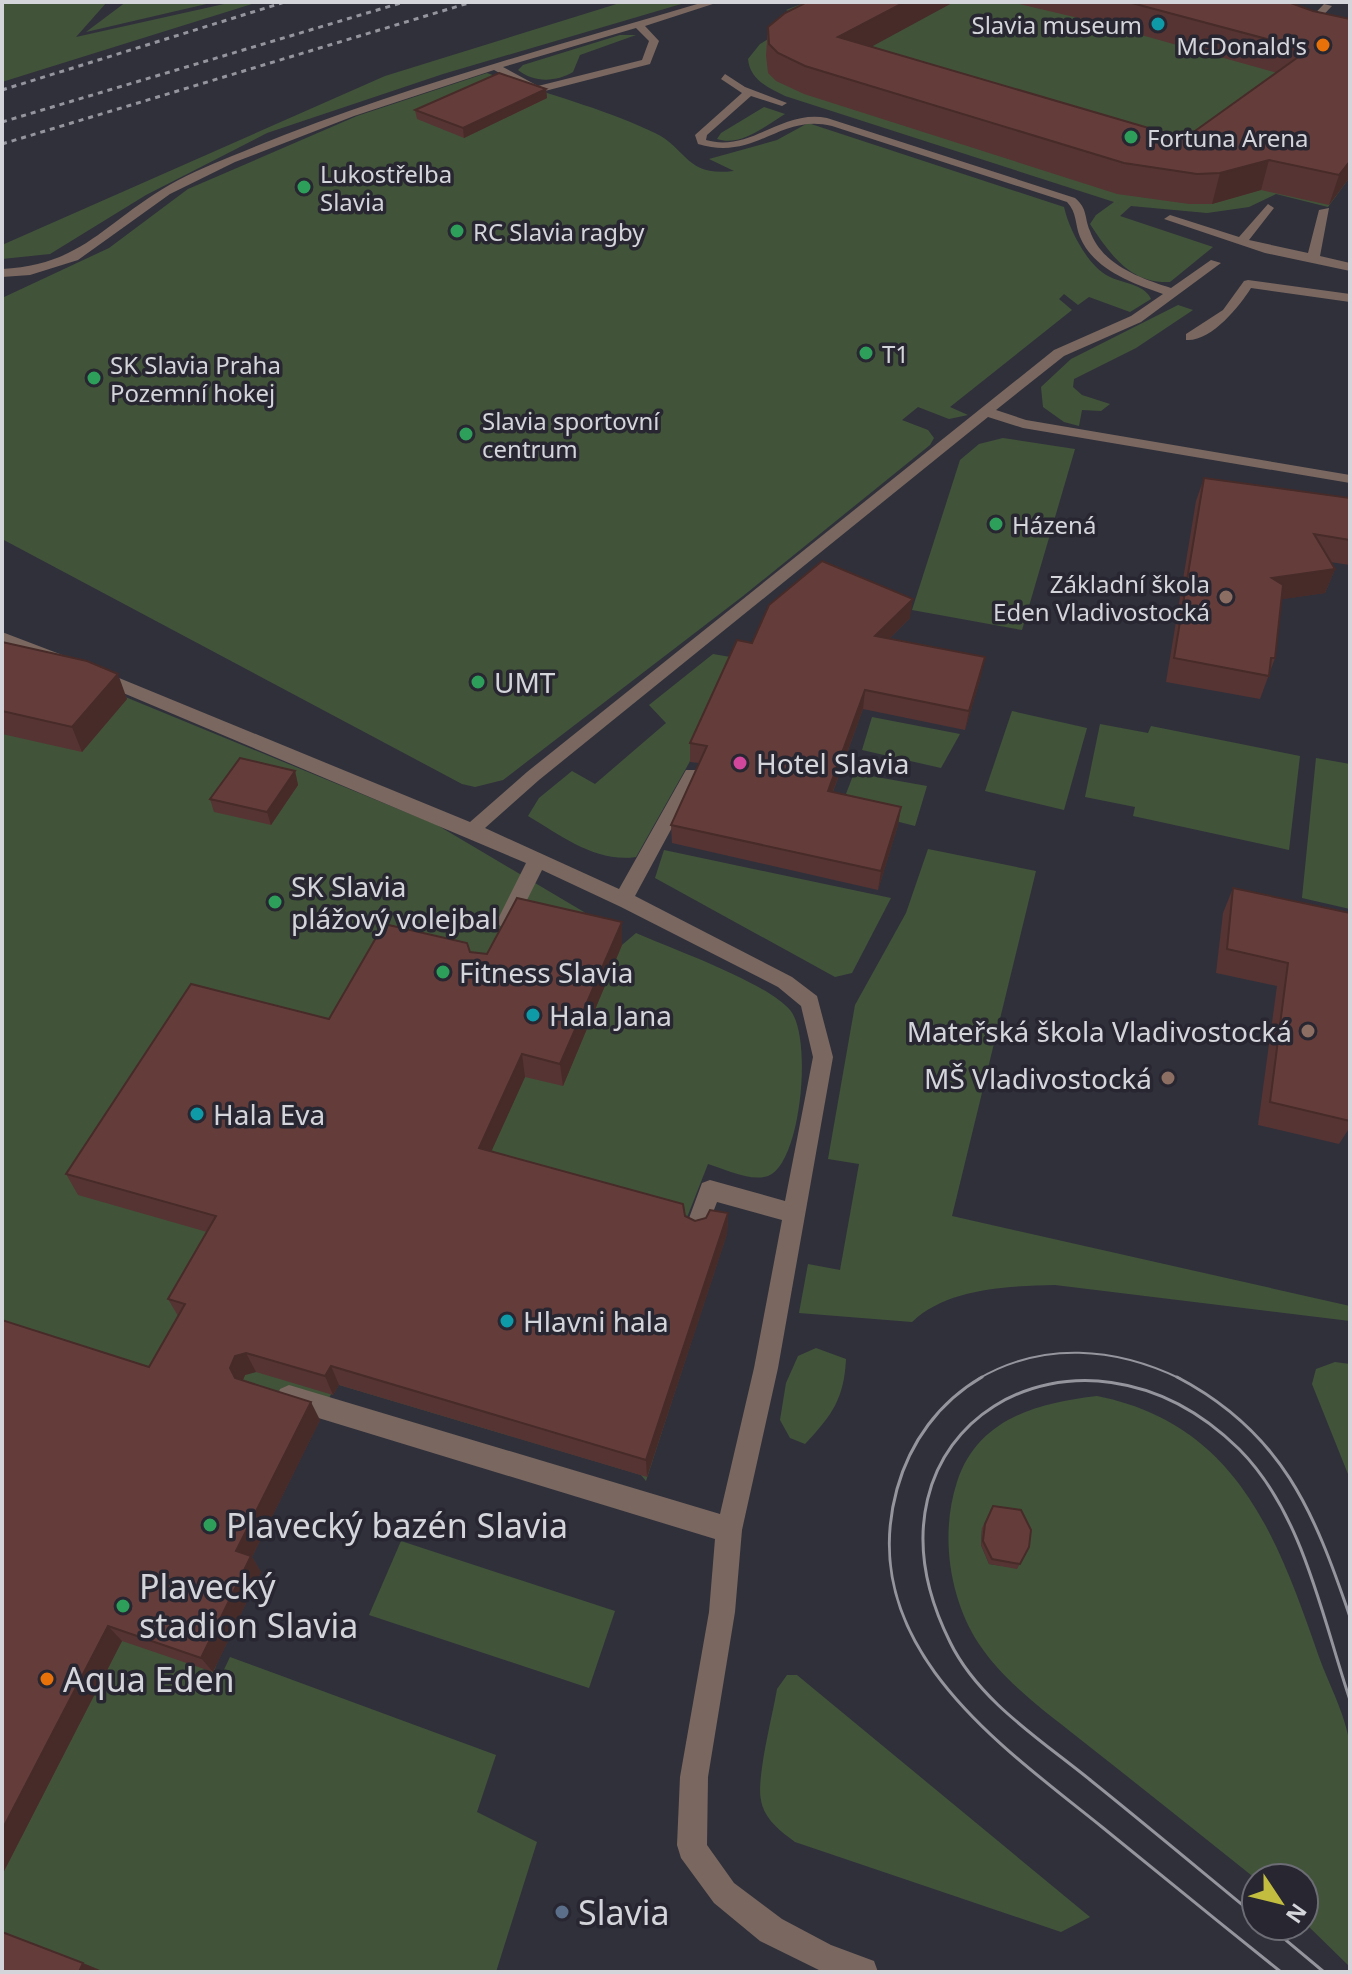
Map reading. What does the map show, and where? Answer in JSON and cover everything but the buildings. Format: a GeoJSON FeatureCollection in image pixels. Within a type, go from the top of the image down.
{"type":"FeatureCollection","features":[{"type":"Feature","properties":{"kind":"lane"},"geometry":{"type":"LineString","coordinates":[[2,273],[30,271],[79,256],[167,191],[273,143],[354,112],[494,66],[714,2]]}},
{"type":"Feature","properties":{"kind":"lane"},"geometry":{"type":"LineString","coordinates":[[1327,6],[1305,29],[1309,34],[1350,45]]}},
{"type":"Feature","properties":{"kind":"lane"},"geometry":{"type":"LineString","coordinates":[[494,66],[537,90],[646,62],[654,41],[638,24]]}},
{"type":"Feature","properties":{"kind":"lane"},"geometry":{"type":"LineString","coordinates":[[725,77],[749,92],[782,103]]}},
{"type":"Feature","properties":{"kind":"lane"},"geometry":{"type":"LineString","coordinates":[[749,92],[699,137],[702,142],[722,147],[745,144],[799,120],[836,124],[1071,200],[1080,208],[1081,228],[1107,266],[1120,274],[1174,293]]}},
{"type":"Feature","properties":{"kind":"lane"},"geometry":{"type":"LineString","coordinates":[[1241,242],[1268,208]]}},
{"type":"Feature","properties":{"kind":"lane"},"geometry":{"type":"LineString","coordinates":[[1313,258],[1325,210]]}},
{"type":"Feature","properties":{"kind":"lane"},"geometry":{"type":"LineString","coordinates":[[1170,219],[1241,242],[1350,267]]}},
{"type":"Feature","properties":{"kind":"lane"},"geometry":{"type":"LineString","coordinates":[[472,830],[533,776],[1059,353],[1136,319],[1215,263]]}},
{"type":"Feature","properties":{"kind":"lane"},"geometry":{"type":"LineString","coordinates":[[1191,337],[1228,313],[1248,284],[1350,298]]}},
{"type":"Feature","properties":{"kind":"lane"},"geometry":{"type":"LineString","coordinates":[[987,412],[1023,424],[1350,479]]}},
{"type":"Feature","properties":{"kind":"lane"},"geometry":{"type":"LineString","coordinates":[[2,637],[472,830],[623,900],[785,982],[810,1002],[823,1057],[766,1368],[729,1530],[722,1612],[694,1777],[692,1845],[696,1858],[724,1893],[771,1930],[823,1957],[863,1972]]}},
{"type":"Feature","properties":{"kind":"lane"},"geometry":{"type":"LineString","coordinates":[[623,900],[692,774]]}},
{"type":"Feature","properties":{"kind":"lane"},"geometry":{"type":"LineString","coordinates":[[497,942],[537,860]]}},
{"type":"Feature","properties":{"kind":"lane"},"geometry":{"type":"LineString","coordinates":[[696,1229],[710,1190],[792,1213]]}},
{"type":"Feature","properties":{"kind":"lane"},"geometry":{"type":"LineString","coordinates":[[270,1391],[729,1530]]}},
{"type":"Feature","properties":{"kind":"green space"},"geometry":{"type":"Polygon","coordinates":[[[2,2],[107,2],[76,37],[233,2],[258,2],[2,82],[2,2]]]}},
{"type":"Feature","properties":{"kind":"green space"},"geometry":{"type":"Polygon","coordinates":[[[126,2],[215,2],[86,32],[126,2]]]}},
{"type":"Feature","properties":{"kind":"green space"},"geometry":{"type":"Polygon","coordinates":[[[623,2],[688,2],[443,74],[267,133],[146,195],[50,254],[2,259],[2,245],[385,76],[623,2]]]}},
{"type":"Feature","properties":{"kind":"green space","name":"Fortuna Arena"},"geometry":{"type":"Polygon","coordinates":[[[806,2],[1179,2],[1252,22],[1350,177],[1328,207],[1276,194],[1249,207],[1207,213],[1131,206],[1120,216],[1213,247],[1170,282],[1143,278],[1122,265],[1090,224],[1096,215],[1114,202],[785,96],[761,82],[752,73],[748,59],[760,44],[804,18],[786,10],[806,2]]]}},
{"type":"Feature","properties":{"kind":"green space"},"geometry":{"type":"Polygon","coordinates":[[[620,35],[636,35],[580,55],[573,72],[559,78],[538,79],[518,70],[523,65],[620,35]]]}},
{"type":"Feature","properties":{"kind":"green space","name":"Slavia sportovní centrum"},"geometry":{"type":"Polygon","coordinates":[[[487,73],[636,124],[666,139],[688,160],[706,170],[734,171],[709,159],[777,140],[808,123],[1064,207],[1075,236],[1093,264],[1108,276],[1144,290],[1151,299],[1130,312],[1089,297],[1078,305],[1064,294],[1059,299],[1072,310],[950,407],[968,415],[949,419],[918,407],[902,420],[928,430],[934,438],[930,445],[743,596],[503,780],[475,787],[462,784],[2,539],[2,298],[109,248],[188,189],[357,116],[487,73]]]}},
{"type":"Feature","properties":{"kind":"green space"},"geometry":{"type":"Polygon","coordinates":[[[764,107],[785,114],[744,138],[717,139],[721,133],[764,107]]]}},
{"type":"Feature","properties":{"kind":"green space"},"geometry":{"type":"Polygon","coordinates":[[[1178,305],[1193,310],[1136,348],[1074,379],[1073,387],[1082,395],[1110,404],[1101,411],[1082,410],[1079,426],[1064,422],[1043,407],[1041,387],[1071,359],[1178,305]]]}},
{"type":"Feature","properties":{"kind":"green space","name":"Házená"},"geometry":{"type":"Polygon","coordinates":[[[1003,438],[1075,449],[1022,630],[912,610],[960,460],[979,444],[1003,438]]]}},
{"type":"Feature","properties":{"kind":"green space"},"geometry":{"type":"Polygon","coordinates":[[[713,654],[736,658],[689,763],[636,857],[621,858],[593,852],[528,816],[539,798],[572,771],[595,784],[666,723],[649,705],[713,654]]]}},
{"type":"Feature","properties":{"kind":"green space"},"geometry":{"type":"Polygon","coordinates":[[[2,665],[101,687],[437,825],[584,912],[622,945],[636,933],[718,967],[777,999],[790,1010],[797,1024],[802,1071],[800,1099],[789,1149],[779,1167],[768,1176],[754,1177],[708,1164],[684,1225],[710,1283],[646,1481],[641,1475],[336,1384],[247,1566],[214,1672],[221,1676],[230,1657],[496,1755],[477,1812],[537,1842],[496,1972],[2,1972],[2,665]]]}},
{"type":"Feature","properties":{"kind":"green space"},"geometry":{"type":"Polygon","coordinates":[[[1012,711],[1087,728],[1064,810],[985,791],[1012,711]]]}},
{"type":"Feature","properties":{"kind":"green space"},"geometry":{"type":"Polygon","coordinates":[[[872,717],[960,734],[941,768],[862,750],[872,717]]]}},
{"type":"Feature","properties":{"kind":"green space"},"geometry":{"type":"Polygon","coordinates":[[[1100,724],[1148,733],[1151,726],[1300,756],[1289,850],[1133,816],[1135,807],[1085,797],[1100,724]]]}},
{"type":"Feature","properties":{"kind":"green space"},"geometry":{"type":"Polygon","coordinates":[[[1316,758],[1350,764],[1350,909],[1302,898],[1316,758]]]}},
{"type":"Feature","properties":{"kind":"green space"},"geometry":{"type":"Polygon","coordinates":[[[854,773],[927,786],[915,826],[841,807],[854,773]]]}},
{"type":"Feature","properties":{"kind":"green space"},"geometry":{"type":"Polygon","coordinates":[[[928,849],[1036,871],[952,1216],[1350,1306],[1350,1321],[1055,1285],[979,1291],[943,1302],[912,1322],[799,1313],[808,1264],[840,1270],[859,1164],[828,1159],[855,1005],[906,913],[928,849]]]}},
{"type":"Feature","properties":{"kind":"green space"},"geometry":{"type":"Polygon","coordinates":[[[664,850],[891,898],[852,973],[835,977],[655,878],[664,850]]]}},
{"type":"Feature","properties":{"kind":"green space"},"geometry":{"type":"Polygon","coordinates":[[[816,1348],[846,1359],[845,1373],[835,1406],[805,1444],[790,1438],[780,1420],[786,1383],[798,1356],[816,1348]]]}},
{"type":"Feature","properties":{"kind":"green space"},"geometry":{"type":"Polygon","coordinates":[[[1335,1362],[1350,1364],[1350,1479],[1312,1384],[1316,1369],[1335,1362]]]}},
{"type":"Feature","properties":{"kind":"green space"},"geometry":{"type":"Polygon","coordinates":[[[1097,1396],[1145,1410],[1185,1432],[1218,1459],[1245,1492],[1267,1529],[1303,1612],[1349,1738],[1350,1967],[1320,1938],[1320,1862],[1240,1862],[1240,1866],[1031,1700],[990,1659],[969,1626],[954,1586],[950,1565],[949,1523],[957,1482],[979,1443],[995,1429],[1032,1409],[1097,1396]],[[982,1528],[981,1545],[989,1564],[1017,1568],[1027,1552],[1029,1534],[982,1528]]]}},
{"type":"Feature","properties":{"kind":"green space"},"geometry":{"type":"Polygon","coordinates":[[[401,1541],[615,1611],[589,1688],[369,1615],[401,1541]]]}},
{"type":"Feature","properties":{"kind":"green space"},"geometry":{"type":"Polygon","coordinates":[[[787,1675],[797,1675],[1090,1917],[1061,1932],[795,1842],[765,1813],[760,1790],[777,1689],[787,1675]]]}},
{"type":"Feature","properties":{"kind":"tram line"},"geometry":{"type":"LineString","coordinates":[[982,1377],[1028,1358],[1079,1353],[1131,1360],[1178,1378]]}},
{"type":"Feature","properties":{"kind":"tram line"},"geometry":{"type":"LineString","coordinates":[[982,1377],[952,1398],[928,1425],[910,1455],[897,1489],[889,1545],[896,1596],[916,1643],[945,1685],[981,1725],[1020,1761],[1281,1972]]}},
{"type":"Feature","properties":{"kind":"tram line"},"geometry":{"type":"LineString","coordinates":[[1178,1378],[1213,1399],[1243,1423],[1268,1449],[1289,1478],[1323,1543],[1350,1617]]}},
{"type":"Feature","properties":{"kind":"tram line"},"geometry":{"type":"LineString","coordinates":[[1240,1903],[1012,1718],[962,1663],[950,1642],[925,1566],[928,1499],[952,1445],[994,1406],[1049,1384],[1111,1382],[1176,1403],[1239,1449],[1261,1475],[1279,1504],[1308,1567],[1350,1700]]}},
{"type":"Feature","properties":{"kind":"tram line"},"geometry":{"type":"LineString","coordinates":[[1288,1942],[1324,1972]]}},
{"type":"Feature","properties":{"kind":"railway"},"geometry":{"type":"LineString","coordinates":[[2,90],[285,2]]}},
{"type":"Feature","properties":{"kind":"railway"},"geometry":{"type":"LineString","coordinates":[[2,122],[404,2]]}},
{"type":"Feature","properties":{"kind":"railway"},"geometry":{"type":"LineString","coordinates":[[2,144],[472,2]]}},
{"type":"Feature","properties":{"kind":"place","name":"Slavia museum"},"geometry":{"type":"Point","coordinates":[1158,24]}},
{"type":"Feature","properties":{"kind":"place","name":"McDonald's"},"geometry":{"type":"Point","coordinates":[1323,45]}},
{"type":"Feature","properties":{"kind":"place","name":"Fortuna Arena"},"geometry":{"type":"Point","coordinates":[1131,137]}},
{"type":"Feature","properties":{"kind":"place","name":"Lukostřelba Slavia"},"geometry":{"type":"Point","coordinates":[304,187]}},
{"type":"Feature","properties":{"kind":"place","name":"RC Slavia ragby"},"geometry":{"type":"Point","coordinates":[457,231]}},
{"type":"Feature","properties":{"kind":"place","name":"T1"},"geometry":{"type":"Point","coordinates":[866,353]}},
{"type":"Feature","properties":{"kind":"place","name":"SK Slavia Praha Pozemní hokej"},"geometry":{"type":"Point","coordinates":[94,378]}},
{"type":"Feature","properties":{"kind":"place","name":"Slavia sportovní centrum"},"geometry":{"type":"Point","coordinates":[466,434]}},
{"type":"Feature","properties":{"kind":"place","name":"Házená"},"geometry":{"type":"Point","coordinates":[996,524]}},
{"type":"Feature","properties":{"kind":"place","name":"Základní škola Eden Vladivostocká"},"geometry":{"type":"Point","coordinates":[1226,597]}},
{"type":"Feature","properties":{"kind":"place","name":"UMT"},"geometry":{"type":"Point","coordinates":[478,682]}},
{"type":"Feature","properties":{"kind":"place","name":"Hotel Slavia"},"geometry":{"type":"Point","coordinates":[740,763]}},
{"type":"Feature","properties":{"kind":"place","name":"SK Slavia plážový volejbal"},"geometry":{"type":"Point","coordinates":[275,902]}},
{"type":"Feature","properties":{"kind":"place","name":"Fitness Slavia"},"geometry":{"type":"Point","coordinates":[443,972]}},
{"type":"Feature","properties":{"kind":"place","name":"Hala Jana"},"geometry":{"type":"Point","coordinates":[533,1015]}},
{"type":"Feature","properties":{"kind":"place","name":"Mateřská škola Vladivostocká"},"geometry":{"type":"Point","coordinates":[1308,1031]}},
{"type":"Feature","properties":{"kind":"place","name":"MŠ Vladivostocká"},"geometry":{"type":"Point","coordinates":[1168,1078]}},
{"type":"Feature","properties":{"kind":"place","name":"Hala Eva"},"geometry":{"type":"Point","coordinates":[197,1114]}},
{"type":"Feature","properties":{"kind":"place","name":"Hlavni hala"},"geometry":{"type":"Point","coordinates":[507,1321]}},
{"type":"Feature","properties":{"kind":"place","name":"Plavecký bazén Slavia"},"geometry":{"type":"Point","coordinates":[210,1525]}},
{"type":"Feature","properties":{"kind":"place","name":"Plavecký stadion Slavia"},"geometry":{"type":"Point","coordinates":[123,1606]}},
{"type":"Feature","properties":{"kind":"place","name":"Aqua Eden"},"geometry":{"type":"Point","coordinates":[47,1679]}},
{"type":"Feature","properties":{"kind":"place","name":"Slavia"},"geometry":{"type":"Point","coordinates":[562,1912]}}]}
